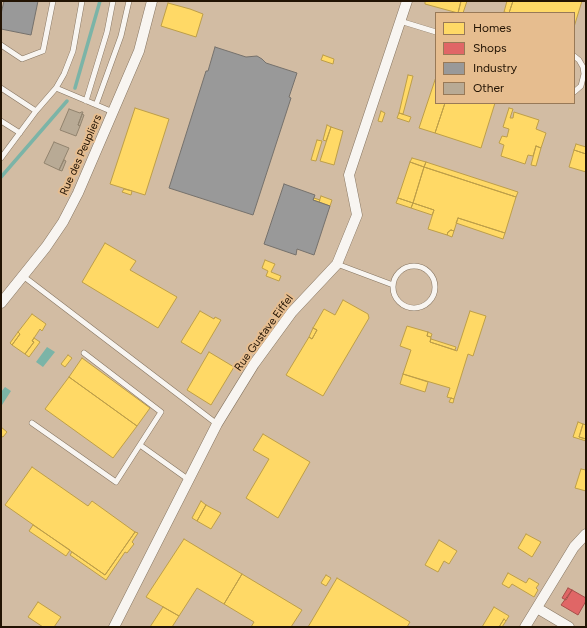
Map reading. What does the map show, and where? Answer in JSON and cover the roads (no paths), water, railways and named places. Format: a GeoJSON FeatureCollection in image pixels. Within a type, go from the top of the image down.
{"type":"FeatureCollection","features":[{"type":"Feature","properties":{"kind":"street","name":"Rue des Peupliers"},"geometry":{"type":"LineString","coordinates":[[1,303],[46,247],[63,222],[78,192],[139,51],[152,1]]}},
{"type":"Feature","properties":{"kind":"street","name":"Rue Gustave Eiffel"},"geometry":{"type":"LineString","coordinates":[[114,627],[217,424],[254,364],[292,312],[336,264],[357,215],[349,175],[407,1]]}},
{"type":"Feature","properties":{"kind":"street"},"geometry":{"type":"LineString","coordinates":[[525,627],[574,547],[586,534]]}},
{"type":"Feature","properties":{"kind":"street"},"geometry":{"type":"LineString","coordinates":[[537,608],[569,627]]}},
{"type":"Feature","properties":{"kind":"lane"},"geometry":{"type":"LineString","coordinates":[[1,45],[22,59],[43,51],[53,1]]}},
{"type":"Feature","properties":{"kind":"lane"},"geometry":{"type":"LineString","coordinates":[[1,157],[36,111],[56,88],[64,74],[73,51],[82,1]]}},
{"type":"Feature","properties":{"kind":"lane"},"geometry":{"type":"LineString","coordinates":[[86,101],[107,32],[113,1]]}},
{"type":"Feature","properties":{"kind":"lane"},"geometry":{"type":"LineString","coordinates":[[96,105],[121,36],[129,1]]}},
{"type":"Feature","properties":{"kind":"lane"},"geometry":{"type":"LineString","coordinates":[[400,21],[435,32]]}},
{"type":"Feature","properties":{"kind":"lane"},"geometry":{"type":"LineString","coordinates":[[575,57],[583,67],[584,74],[581,86],[575,91]]}},
{"type":"Feature","properties":{"kind":"lane"},"geometry":{"type":"LineString","coordinates":[[1,88],[36,111]]}},
{"type":"Feature","properties":{"kind":"lane"},"geometry":{"type":"LineString","coordinates":[[56,88],[113,112]]}},
{"type":"Feature","properties":{"kind":"lane"},"geometry":{"type":"LineString","coordinates":[[1,121],[20,133]]}},
{"type":"Feature","properties":{"kind":"lane"},"geometry":{"type":"LineString","coordinates":[[336,264],[393,285]]}},
{"type":"Feature","properties":{"kind":"lane"},"geometry":{"type":"LineString","coordinates":[[414,266],[422,267],[429,272],[435,282],[436,290],[432,300],[427,305],[412,309],[403,306],[398,301],[393,285],[398,273],[404,269],[414,266]]}},
{"type":"Feature","properties":{"kind":"lane"},"geometry":{"type":"LineString","coordinates":[[23,276],[217,424]]}},
{"type":"Feature","properties":{"kind":"lane"},"geometry":{"type":"LineString","coordinates":[[32,423],[116,482],[161,412],[84,353]]}},
{"type":"Feature","properties":{"kind":"lane"},"geometry":{"type":"LineString","coordinates":[[140,445],[189,480]]}},
{"type":"Feature","properties":{"kind":"water"},"geometry":{"type":"Polygon","coordinates":[[[47,347],[55,352],[43,367],[36,362],[47,347]]]}},
{"type":"Feature","properties":{"kind":"water"},"geometry":{"type":"Polygon","coordinates":[[[5,387],[11,391],[2,405],[1,392],[5,387]]]}},
{"type":"Feature","properties":{"kind":"waterway"},"geometry":{"type":"LineString","coordinates":[[75,88],[100,1]]}},
{"type":"Feature","properties":{"kind":"waterway"},"geometry":{"type":"LineString","coordinates":[[1,177],[67,101]]}}]}
